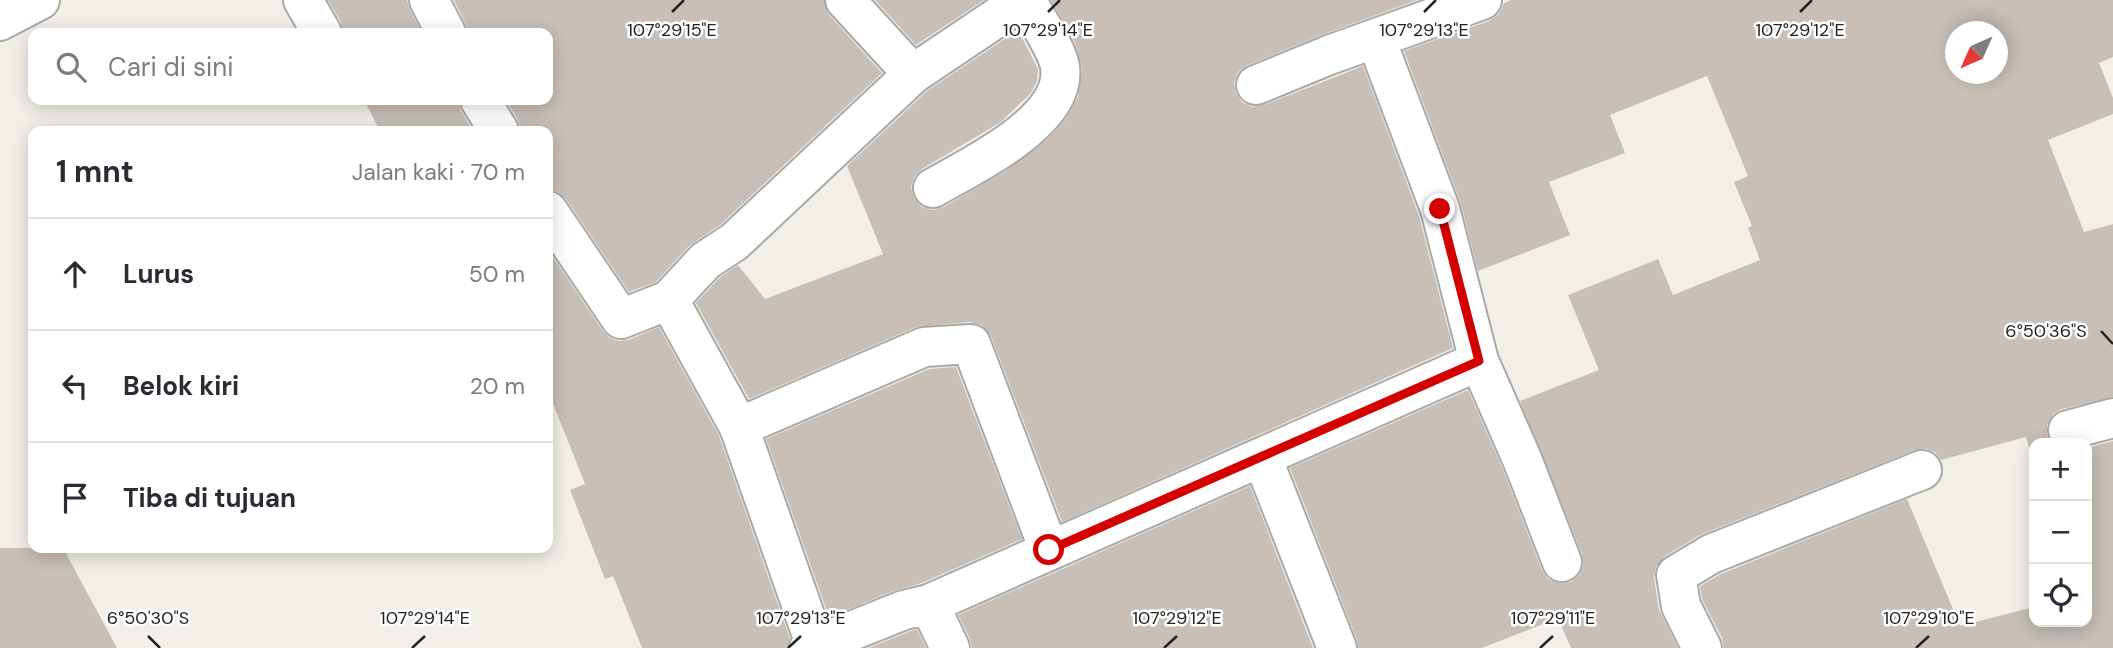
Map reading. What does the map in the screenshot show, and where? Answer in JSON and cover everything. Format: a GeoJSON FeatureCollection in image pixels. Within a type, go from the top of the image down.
{"type":"FeatureCollection","features":[{"type":"Feature","properties":{"kind":"street"},"geometry":{"type":"LineString","coordinates":[[0,20],[40,0]]}},
{"type":"Feature","properties":{"kind":"street"},"geometry":{"type":"LineString","coordinates":[[303,0],[318,28]]}},
{"type":"Feature","properties":{"kind":"street"},"geometry":{"type":"LineString","coordinates":[[429,0],[443,28]]}},
{"type":"Feature","properties":{"kind":"street"},"geometry":{"type":"LineString","coordinates":[[845,0],[913,74]]}},
{"type":"Feature","properties":{"kind":"street"},"geometry":{"type":"LineString","coordinates":[[553,218],[621,319],[669,300],[705,261],[734,242],[913,74],[1025,0],[1060,64],[1059,87],[1033,125],[933,188]]}},
{"type":"Feature","properties":{"kind":"street"},"geometry":{"type":"LineString","coordinates":[[1256,85],[1482,0]]}},
{"type":"Feature","properties":{"kind":"street"},"geometry":{"type":"LineString","coordinates":[[1376,39],[1440,209],[1479,361],[1562,562]]}},
{"type":"Feature","properties":{"kind":"street"},"geometry":{"type":"LineString","coordinates":[[483,105],[496,126]]}},
{"type":"Feature","properties":{"kind":"street"},"geometry":{"type":"LineString","coordinates":[[669,300],[739,427],[812,646],[904,610],[929,604],[1479,361]]}},
{"type":"Feature","properties":{"kind":"street"},"geometry":{"type":"LineString","coordinates":[[739,427],[924,346],[971,344],[1049,550]]}},
{"type":"Feature","properties":{"kind":"street"},"geometry":{"type":"LineString","coordinates":[[2068,430],[2113,418]]}},
{"type":"Feature","properties":{"kind":"street"},"geometry":{"type":"LineString","coordinates":[[1262,457],[1338,648]]}},
{"type":"Feature","properties":{"kind":"street"},"geometry":{"type":"LineString","coordinates":[[1702,648],[1681,606],[1676,575],[1711,554],[1922,470]]}},
{"type":"Feature","properties":{"kind":"street"},"geometry":{"type":"LineString","coordinates":[[929,604],[950,648]]}},
{"type":"Feature","properties":{"kind":"building"},"geometry":{"type":"Polygon","coordinates":[[[328,0],[407,0],[419,28],[343,28],[328,0]]]}},
{"type":"Feature","properties":{"kind":"building"},"geometry":{"type":"Polygon","coordinates":[[[454,0],[824,0],[829,15],[882,73],[720,225],[689,246],[656,282],[629,292],[566,199],[553,190],[553,126],[520,126],[509,105],[553,105],[553,28],[466,28],[454,0]]]}},
{"type":"Feature","properties":{"kind":"building"},"geometry":{"type":"Polygon","coordinates":[[[875,0],[984,0],[916,45],[875,0]]]}},
{"type":"Feature","properties":{"kind":"building"},"geometry":{"type":"Polygon","coordinates":[[[1051,0],[1417,0],[1248,65],[1238,72],[1234,83],[1242,102],[1252,107],[1264,105],[1363,66],[1419,216],[1453,348],[1062,522],[991,336],[982,325],[970,322],[916,327],[749,399],[696,303],[719,278],[738,265],[765,299],[883,254],[847,166],[927,91],[1018,30],[1038,69],[1037,81],[1031,93],[1001,122],[922,169],[914,177],[911,187],[914,198],[922,207],[933,210],[944,207],[1004,172],[1047,140],[1065,120],[1078,97],[1082,69],[1075,43],[1051,0]]]}},
{"type":"Feature","properties":{"kind":"building"},"geometry":{"type":"Polygon","coordinates":[[[1511,0],[2113,0],[2113,57],[2099,63],[2113,98],[2113,114],[2048,140],[2084,232],[2113,224],[2113,397],[2062,409],[2053,414],[2047,425],[2048,438],[2029,438],[2029,447],[2026,437],[1941,460],[1935,452],[1915,450],[1700,535],[1665,556],[1656,567],[1654,578],[1659,610],[1678,648],[1571,648],[1558,618],[1482,648],[1358,648],[1290,468],[1468,390],[1502,467],[1542,570],[1548,579],[1558,583],[1571,582],[1579,575],[1583,566],[1582,554],[1520,401],[1599,370],[1568,295],[1658,259],[1673,295],[1760,260],[1748,228],[1752,226],[1734,182],[1748,176],[1707,76],[1610,115],[1625,153],[1549,182],[1570,235],[1478,271],[1460,201],[1404,51],[1489,21],[1499,14],[1504,3],[1511,0]]]}},
{"type":"Feature","properties":{"kind":"building"},"geometry":{"type":"Polygon","coordinates":[[[367,105],[459,105],[470,126],[377,126],[367,105]]]}},
{"type":"Feature","properties":{"kind":"building"},"geometry":{"type":"Polygon","coordinates":[[[553,257],[610,338],[628,340],[659,327],[719,436],[790,639],[788,648],[642,648],[613,576],[605,579],[570,490],[585,484],[553,404],[553,257]]]}},
{"type":"Feature","properties":{"kind":"building"},"geometry":{"type":"Polygon","coordinates":[[[956,367],[1022,539],[922,583],[896,590],[829,617],[766,439],[929,369],[956,367]]]}},
{"type":"Feature","properties":{"kind":"building"},"geometry":{"type":"Polygon","coordinates":[[[2113,441],[2113,648],[1724,648],[1722,638],[1702,599],[1700,586],[1721,574],[1907,499],[1960,626],[2029,608],[2029,627],[2092,627],[2092,447],[2113,441]]]}},
{"type":"Feature","properties":{"kind":"building"},"geometry":{"type":"Polygon","coordinates":[[[1250,486],[1313,648],[972,648],[958,615],[1250,486]]]}},
{"type":"Feature","properties":{"kind":"building"},"geometry":{"type":"Polygon","coordinates":[[[0,548],[28,548],[28,553],[66,553],[117,648],[0,648],[0,548]]]}},
{"type":"Feature","properties":{"kind":"building"},"geometry":{"type":"Polygon","coordinates":[[[917,629],[926,648],[868,648],[911,631],[917,629]]]}},
{"type":"Feature","properties":{"kind":"route"},"geometry":{"type":"LineString","coordinates":[[1049,550],[1479,361],[1440,209]]}}]}
